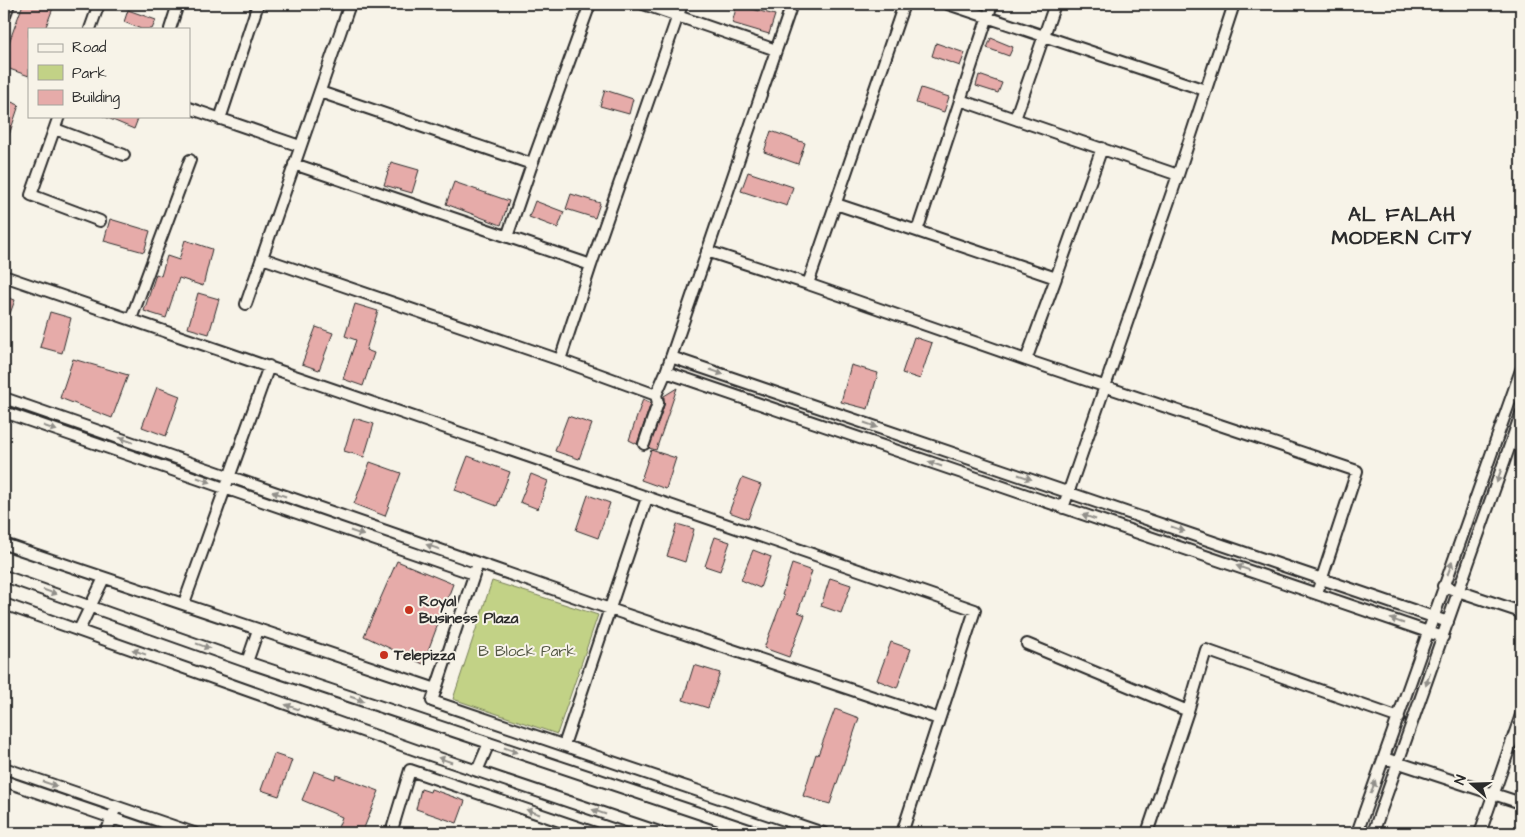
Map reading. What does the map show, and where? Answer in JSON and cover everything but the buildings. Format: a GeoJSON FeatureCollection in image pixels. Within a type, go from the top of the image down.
{"type":"FeatureCollection","features":[{"type":"Feature","properties":{"kind":"street"},"geometry":{"type":"LineString","coordinates":[[4,18],[9,4]]}},
{"type":"Feature","properties":{"kind":"street"},"geometry":{"type":"LineString","coordinates":[[90,28],[99,4]]}},
{"type":"Feature","properties":{"kind":"street"},"geometry":{"type":"LineString","coordinates":[[170,28],[178,4]]}},
{"type":"Feature","properties":{"kind":"street"},"geometry":{"type":"LineString","coordinates":[[220,119],[258,4]]}},
{"type":"Feature","properties":{"kind":"street"},"geometry":{"type":"LineString","coordinates":[[246,304],[350,4]]}},
{"type":"Feature","properties":{"kind":"street"},"geometry":{"type":"LineString","coordinates":[[507,237],[590,4]]}},
{"type":"Feature","properties":{"kind":"street"},"geometry":{"type":"LineString","coordinates":[[642,4],[776,50]]}},
{"type":"Feature","properties":{"kind":"street"},"geometry":{"type":"LineString","coordinates":[[560,360],[682,4]]}},
{"type":"Feature","properties":{"kind":"street"},"geometry":{"type":"LineString","coordinates":[[644,444],[658,403],[656,396],[666,372],[792,4]]}},
{"type":"Feature","properties":{"kind":"street"},"geometry":{"type":"LineString","coordinates":[[808,284],[904,4]]}},
{"type":"Feature","properties":{"kind":"street"},"geometry":{"type":"LineString","coordinates":[[948,4],[1204,90]]}},
{"type":"Feature","properties":{"kind":"street"},"geometry":{"type":"LineString","coordinates":[[917,231],[992,4]]}},
{"type":"Feature","properties":{"kind":"street"},"geometry":{"type":"LineString","coordinates":[[1015,119],[1056,4]]}},
{"type":"Feature","properties":{"kind":"street"},"geometry":{"type":"LineString","coordinates":[[1064,508],[1178,175],[1204,90],[1233,6],[1222,4]]}},
{"type":"Feature","properties":{"kind":"street"},"geometry":{"type":"LineString","coordinates":[[320,92],[532,164]]}},
{"type":"Feature","properties":{"kind":"street"},"geometry":{"type":"LineString","coordinates":[[960,100],[1178,175]]}},
{"type":"Feature","properties":{"kind":"street"},"geometry":{"type":"LineString","coordinates":[[190,108],[300,146]]}},
{"type":"Feature","properties":{"kind":"street"},"geometry":{"type":"LineString","coordinates":[[58,118],[31,195],[100,221]]}},
{"type":"Feature","properties":{"kind":"street"},"geometry":{"type":"LineString","coordinates":[[55,129],[124,155]]}},
{"type":"Feature","properties":{"kind":"street"},"geometry":{"type":"LineString","coordinates":[[1026,360],[1102,148]]}},
{"type":"Feature","properties":{"kind":"street"},"geometry":{"type":"LineString","coordinates":[[131,318],[190,160]]}},
{"type":"Feature","properties":{"kind":"street"},"geometry":{"type":"LineString","coordinates":[[294,164],[592,265]]}},
{"type":"Feature","properties":{"kind":"street"},"geometry":{"type":"LineString","coordinates":[[836,204],[1056,278]]}},
{"type":"Feature","properties":{"kind":"street"},"geometry":{"type":"LineString","coordinates":[[707,251],[1357,471],[1317,593]]}},
{"type":"Feature","properties":{"kind":"street"},"geometry":{"type":"LineString","coordinates":[[262,258],[560,360],[656,396]]}},
{"type":"Feature","properties":{"kind":"street"},"geometry":{"type":"LineString","coordinates":[[4,276],[131,318],[975,610],[902,833]]}},
{"type":"Feature","properties":{"kind":"street"},"geometry":{"type":"LineString","coordinates":[[671,357],[1448,622]]}},
{"type":"Feature","properties":{"kind":"street"},"geometry":{"type":"LineString","coordinates":[[184,603],[269,366]]}},
{"type":"Feature","properties":{"kind":"street"},"geometry":{"type":"LineString","coordinates":[[1357,833],[1399,718],[1432,616],[1521,370]]}},
{"type":"Feature","properties":{"kind":"street"},"geometry":{"type":"LineString","coordinates":[[666,372],[1443,637]]}},
{"type":"Feature","properties":{"kind":"street"},"geometry":{"type":"LineString","coordinates":[[4,398],[610,609],[939,720]]}},
{"type":"Feature","properties":{"kind":"street"},"geometry":{"type":"LineString","coordinates":[[4,412],[474,574]]}},
{"type":"Feature","properties":{"kind":"street"},"geometry":{"type":"LineString","coordinates":[[1373,833],[1520,420]]}},
{"type":"Feature","properties":{"kind":"street"},"geometry":{"type":"LineString","coordinates":[[564,745],[648,498]]}},
{"type":"Feature","properties":{"kind":"street"},"geometry":{"type":"LineString","coordinates":[[4,544],[436,689]]}},
{"type":"Feature","properties":{"kind":"street"},"geometry":{"type":"LineString","coordinates":[[479,563],[432,700],[823,833]]}},
{"type":"Feature","properties":{"kind":"street"},"geometry":{"type":"LineString","coordinates":[[4,576],[247,662],[758,833]]}},
{"type":"Feature","properties":{"kind":"street"},"geometry":{"type":"LineString","coordinates":[[79,630],[104,578]]}},
{"type":"Feature","properties":{"kind":"street"},"geometry":{"type":"LineString","coordinates":[[1443,586],[1521,612]]}},
{"type":"Feature","properties":{"kind":"street"},"geometry":{"type":"LineString","coordinates":[[4,604],[477,771],[662,833]]}},
{"type":"Feature","properties":{"kind":"street"},"geometry":{"type":"LineString","coordinates":[[247,662],[258,630]]}},
{"type":"Feature","properties":{"kind":"street"},"geometry":{"type":"LineString","coordinates":[[1027,644],[1188,710]]}},
{"type":"Feature","properties":{"kind":"street"},"geometry":{"type":"LineString","coordinates":[[1148,833],[1206,650],[1399,718]]}},
{"type":"Feature","properties":{"kind":"street"},"geometry":{"type":"LineString","coordinates":[[1480,833],[1521,715]]}},
{"type":"Feature","properties":{"kind":"street"},"geometry":{"type":"LineString","coordinates":[[477,771],[489,743]]}},
{"type":"Feature","properties":{"kind":"street"},"geometry":{"type":"LineString","coordinates":[[1384,758],[1521,803]]}},
{"type":"Feature","properties":{"kind":"street"},"geometry":{"type":"LineString","coordinates":[[4,768],[194,833]]}},
{"type":"Feature","properties":{"kind":"street"},"geometry":{"type":"LineString","coordinates":[[391,833],[410,770],[596,833]]}},
{"type":"Feature","properties":{"kind":"street"},"geometry":{"type":"LineString","coordinates":[[4,781],[156,833]]}},
{"type":"Feature","properties":{"kind":"street"},"geometry":{"type":"LineString","coordinates":[[106,833],[115,807]]}},
{"type":"Feature","properties":{"kind":"green space","name":"B Block Park"},"geometry":{"type":"Polygon","coordinates":[[[492,581],[598,615],[557,734],[453,699],[492,581]]]}},
{"type":"Feature","properties":{"kind":"place","name":"Royal Business Plaza"},"geometry":{"type":"Point","coordinates":[409,610]}},
{"type":"Feature","properties":{"kind":"place","name":"Telepizza"},"geometry":{"type":"Point","coordinates":[384,655]}},
{"type":"Feature","properties":{"kind":"district","name":"AL FALAH MODERN CITY"},"geometry":{"type":"Point","coordinates":[1402,226]}}]}
